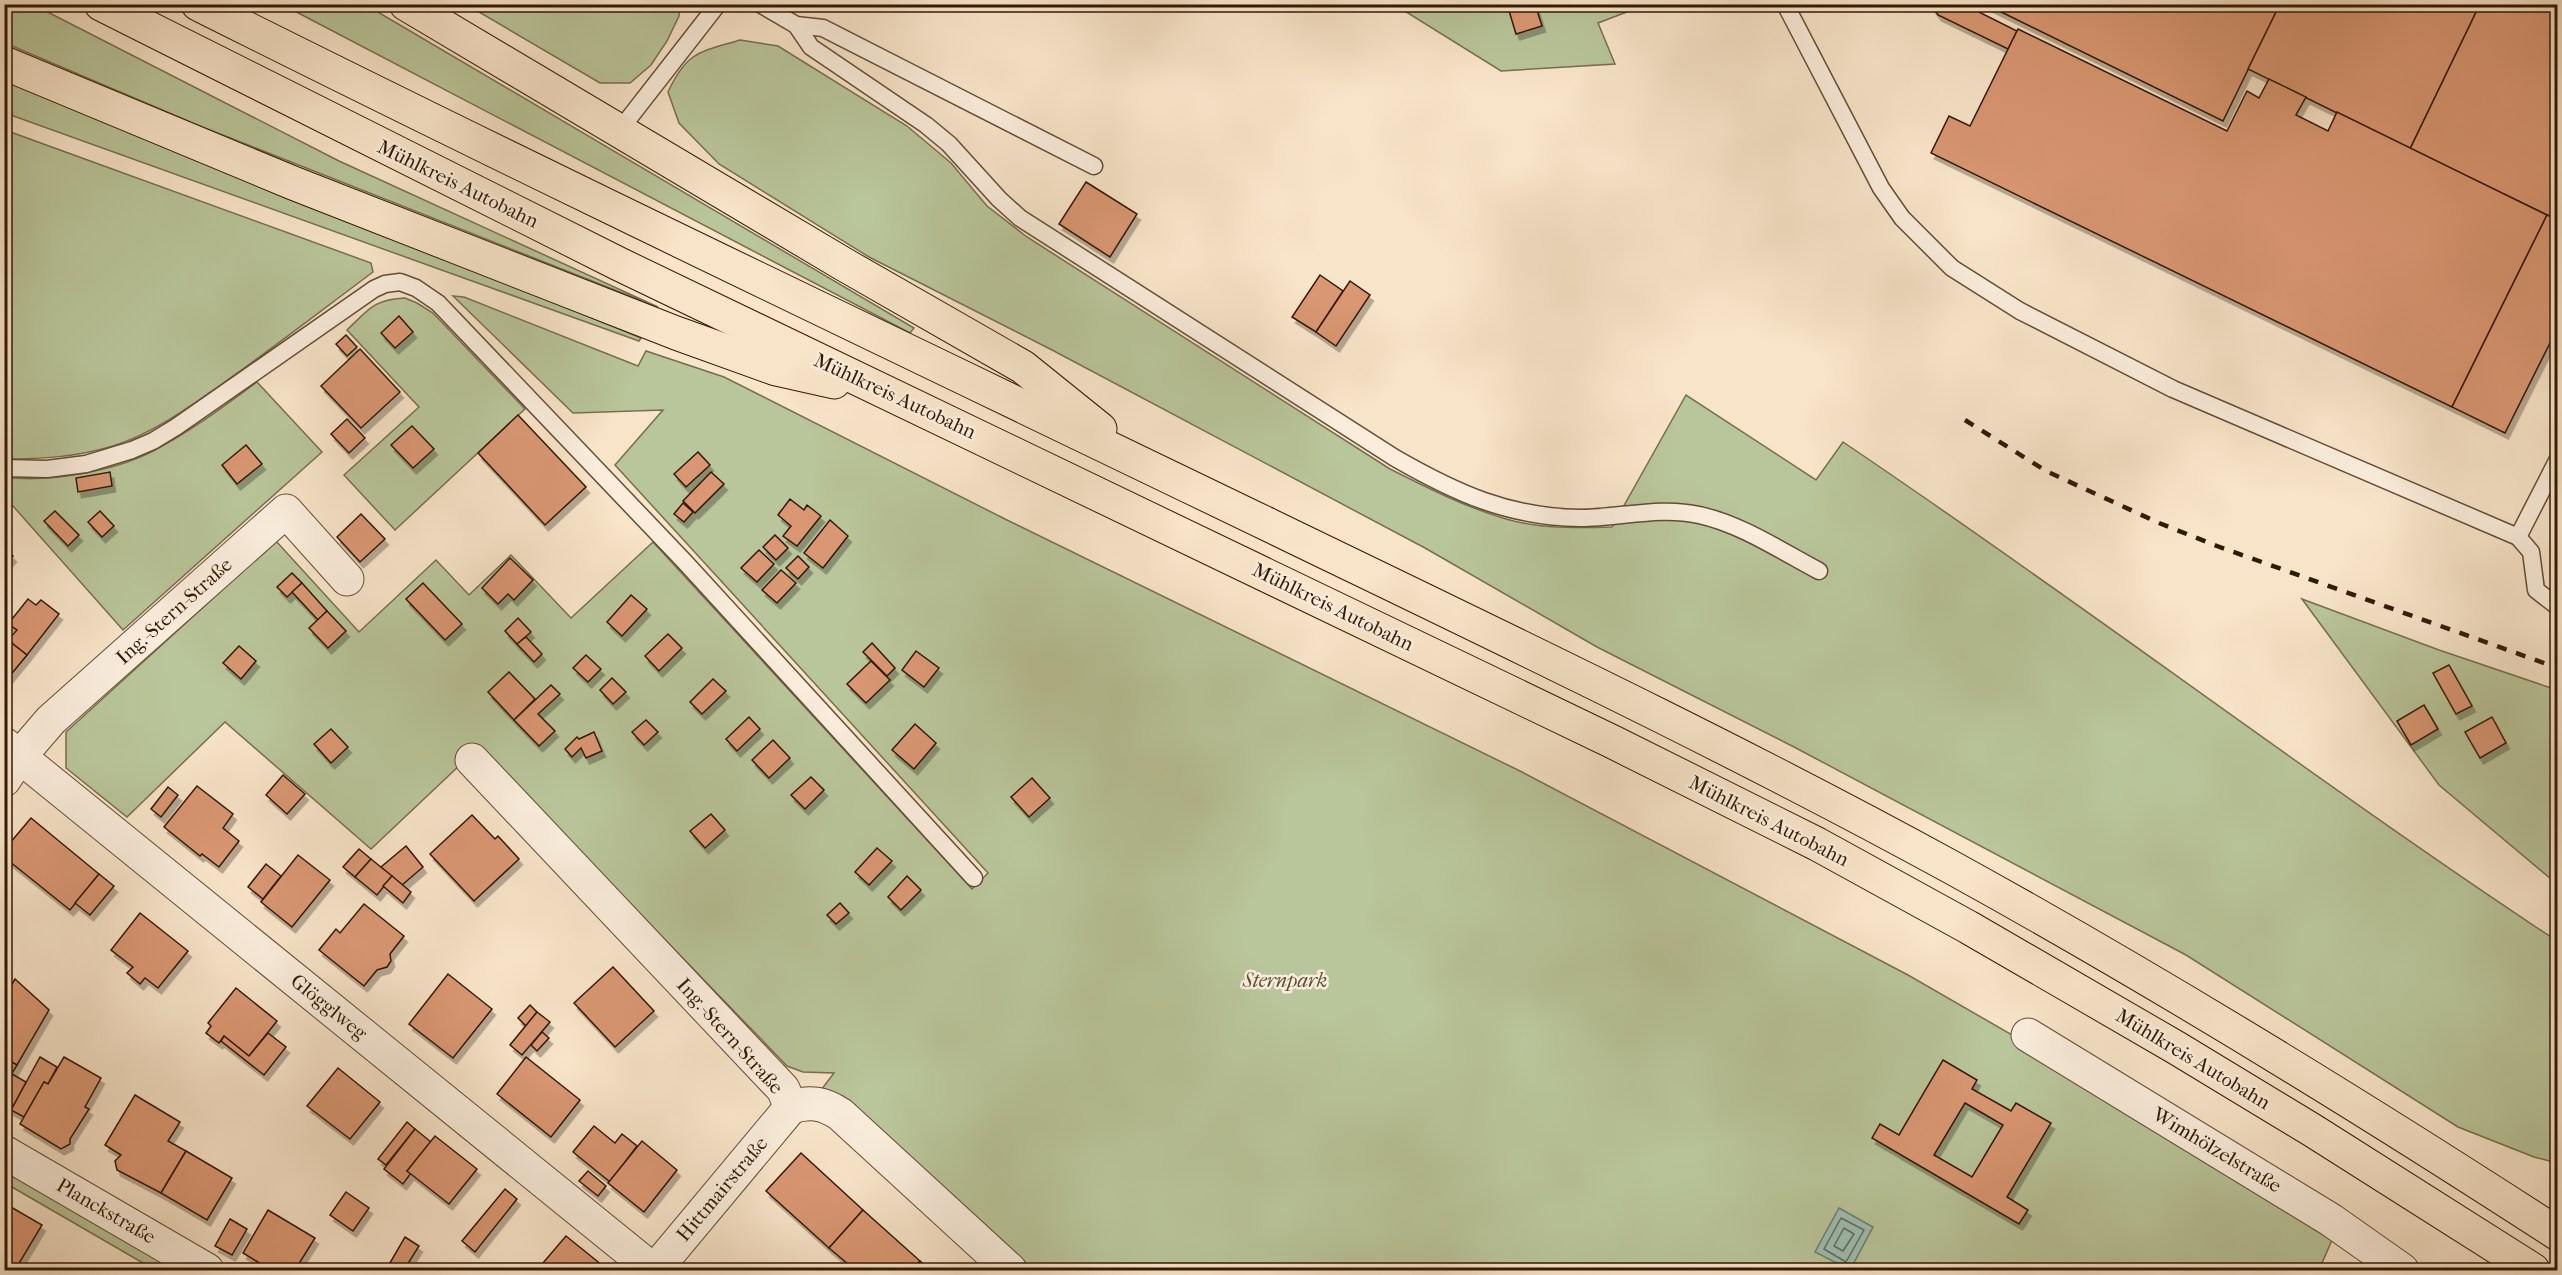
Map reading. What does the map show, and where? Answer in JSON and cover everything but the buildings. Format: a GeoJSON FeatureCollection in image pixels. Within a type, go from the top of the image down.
{"type":"FeatureCollection","features":[{"type":"Feature","properties":{"kind":"highway","name":"Mühlkreis Autobahn"},"geometry":{"type":"LineString","coordinates":[[100,4],[578,243],[1613,742],[1816,844],[1968,927],[2185,1053],[2312,1130],[2533,1270]]}},
{"type":"Feature","properties":{"kind":"highway"},"geometry":{"type":"LineString","coordinates":[[198,4],[641,224],[1146,466],[1634,704],[1947,865],[2201,1010],[2392,1126],[2558,1234]]}},
{"type":"Feature","properties":{"kind":"highway"},"geometry":{"type":"LineString","coordinates":[[406,4],[845,265],[1023,367],[1146,466]]}},
{"type":"Feature","properties":{"kind":"highway"},"geometry":{"type":"LineString","coordinates":[[4,63],[293,183],[676,333],[777,369],[895,395]]}},
{"type":"Feature","properties":{"kind":"street","name":"Ing.-Stern-Straße"},"geometry":{"type":"LineString","coordinates":[[10,760],[51,720],[286,511],[346,579]]}},
{"type":"Feature","properties":{"kind":"street","name":"Glögglweg"},"geometry":{"type":"LineString","coordinates":[[10,760],[654,1270]]}},
{"type":"Feature","properties":{"kind":"street","name":"Ing.-Stern-Straße"},"geometry":{"type":"LineString","coordinates":[[472,760],[783,1089],[790,1107],[812,1102],[824,1105],[840,1114],[1010,1270]]}},
{"type":"Feature","properties":{"kind":"street","name":"Wimhölzelstraße"},"geometry":{"type":"LineString","coordinates":[[2028,1035],[2331,1220],[2402,1270]]}},
{"type":"Feature","properties":{"kind":"street","name":"Hittmairstraße"},"geometry":{"type":"LineString","coordinates":[[654,1270],[790,1107]]}},
{"type":"Feature","properties":{"kind":"street","name":"Planckstraße"},"geometry":{"type":"LineString","coordinates":[[4,1152],[207,1270]]}},
{"type":"Feature","properties":{"kind":"lane"},"geometry":{"type":"LineString","coordinates":[[618,131],[718,4]]}},
{"type":"Feature","properties":{"kind":"lane"},"geometry":{"type":"LineString","coordinates":[[760,4],[796,25],[823,28],[1094,166]]}},
{"type":"Feature","properties":{"kind":"lane"},"geometry":{"type":"LineString","coordinates":[[1785,4],[1881,188],[1902,218],[1952,268],[2029,316],[2173,389],[2518,537],[2530,552],[2536,590],[2558,607]]}},
{"type":"Feature","properties":{"kind":"lane"},"geometry":{"type":"LineString","coordinates":[[796,25],[811,46],[926,125],[949,144],[999,199],[1020,218],[1395,458],[1450,489],[1490,504],[1541,516],[1582,518],[1671,511],[1699,515],[1737,528],[1819,571]]}},
{"type":"Feature","properties":{"kind":"lane"},"geometry":{"type":"LineString","coordinates":[[4,468],[64,467],[86,464],[132,450],[176,427],[374,289],[393,282],[417,288],[438,303],[503,368],[684,561],[974,878]]}},
{"type":"Feature","properties":{"kind":"lane"},"geometry":{"type":"LineString","coordinates":[[2518,537],[2558,459]]}},
{"type":"Feature","properties":{"kind":"green space"},"geometry":{"type":"Polygon","coordinates":[[[5,4],[34,5],[339,161],[658,307],[200,126],[5,43],[5,4]]]}},
{"type":"Feature","properties":{"kind":"green space"},"geometry":{"type":"Polygon","coordinates":[[[283,5],[366,5],[914,328],[910,333],[283,5]]]}},
{"type":"Feature","properties":{"kind":"green space"},"geometry":{"type":"Polygon","coordinates":[[[467,5],[680,5],[679,16],[667,41],[651,65],[630,83],[600,83],[467,5]]]}},
{"type":"Feature","properties":{"kind":"green space"},"geometry":{"type":"Polygon","coordinates":[[[1395,5],[1645,5],[1598,23],[1615,64],[1501,71],[1395,5]]]}},
{"type":"Feature","properties":{"kind":"green space"},"geometry":{"type":"Polygon","coordinates":[[[740,40],[778,46],[907,126],[951,163],[987,206],[1027,237],[1390,469],[1476,509],[1532,525],[1572,528],[1612,527],[1686,395],[1816,480],[1843,442],[1933,503],[2377,818],[2557,941],[2557,1163],[2534,1157],[2458,1127],[2186,955],[1794,747],[1597,647],[1425,548],[1054,351],[869,257],[719,164],[679,123],[668,92],[682,68],[696,55],[740,40]]]}},
{"type":"Feature","properties":{"kind":"green space"},"geometry":{"type":"Polygon","coordinates":[[[4,75],[641,338],[639,341],[5,113],[4,75]]]}},
{"type":"Feature","properties":{"kind":"green space"},"geometry":{"type":"Polygon","coordinates":[[[5,130],[371,263],[373,272],[219,386],[141,435],[86,453],[46,458],[5,459],[4,319],[9,314],[4,309],[5,130]]]}},
{"type":"Feature","properties":{"kind":"green space","name":"Sternpark"},"geometry":{"type":"Polygon","coordinates":[[[453,296],[464,297],[638,366],[646,351],[724,377],[1007,520],[1522,772],[1908,975],[2059,1062],[2332,1240],[2319,1270],[1010,1270],[812,1102],[834,1073],[803,1072],[787,1066],[479,747],[371,849],[225,722],[127,817],[66,768],[66,732],[276,541],[359,632],[436,560],[469,595],[511,555],[571,618],[653,542],[972,889],[988,873],[615,465],[663,410],[573,413],[453,296]]]}},
{"type":"Feature","properties":{"kind":"green space"},"geometry":{"type":"Polygon","coordinates":[[[405,298],[433,313],[525,409],[395,530],[344,475],[419,407],[347,330],[366,311],[379,303],[405,298]]]}},
{"type":"Feature","properties":{"kind":"green space"},"geometry":{"type":"Polygon","coordinates":[[[257,382],[322,452],[123,630],[5,497],[4,477],[61,477],[101,470],[137,458],[180,436],[257,382]]]}},
{"type":"Feature","properties":{"kind":"green space"},"geometry":{"type":"Polygon","coordinates":[[[2302,599],[2439,650],[2557,690],[2557,884],[2439,785],[2302,599]]]}},
{"type":"Feature","properties":{"kind":"green space"},"geometry":{"type":"Polygon","coordinates":[[[4,1170],[176,1270],[155,1270],[5,1183],[4,1170]]]}},
{"type":"Feature","properties":{"kind":"water"},"geometry":{"type":"Polygon","coordinates":[[[1839,1208],[1873,1227],[1850,1270],[1815,1252],[1839,1208]]]}},
{"type":"Feature","properties":{"kind":"railway"},"geometry":{"type":"LineString","coordinates":[[1965,420],[2046,471],[2159,523],[2217,546],[2558,668]]}}]}
